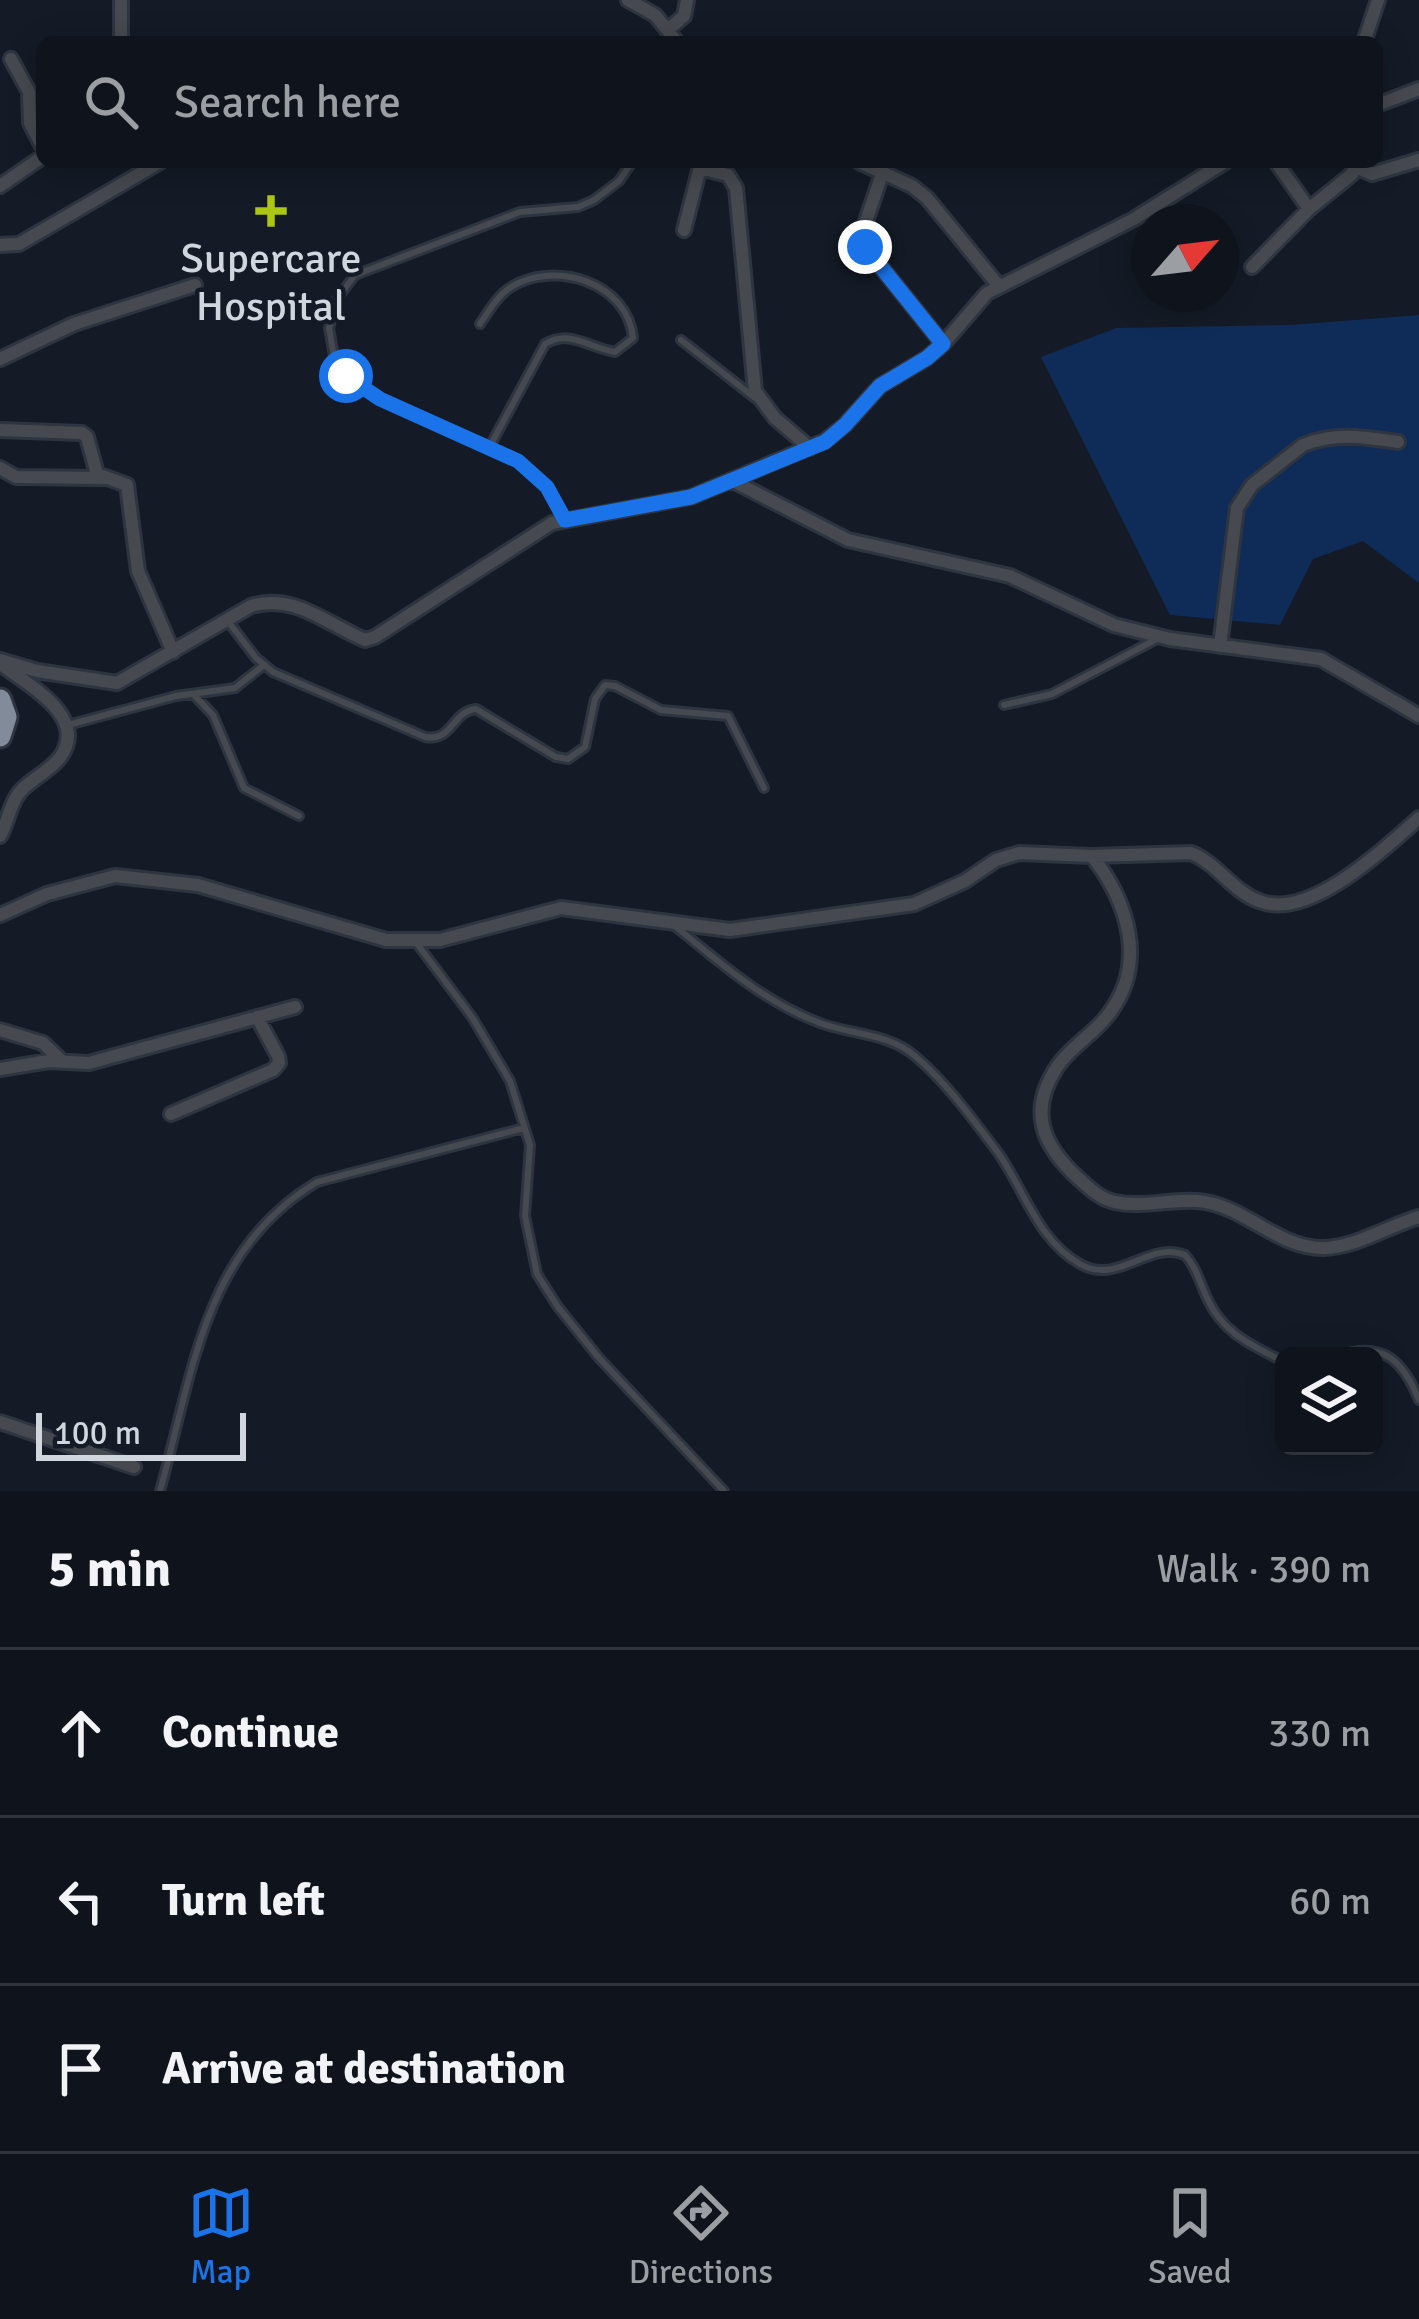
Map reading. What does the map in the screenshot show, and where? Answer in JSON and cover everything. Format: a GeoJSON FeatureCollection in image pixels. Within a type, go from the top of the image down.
{"type":"FeatureCollection","features":[{"type":"Feature","properties":{"kind":"highway"},"geometry":{"type":"LineString","coordinates":[[0,700],[6,717],[0,736]]}},
{"type":"Feature","properties":{"kind":"street"},"geometry":{"type":"LineString","coordinates":[[121,0],[121,36]]}},
{"type":"Feature","properties":{"kind":"street"},"geometry":{"type":"LineString","coordinates":[[628,0],[655,14],[673,36]]}},
{"type":"Feature","properties":{"kind":"street"},"geometry":{"type":"LineString","coordinates":[[669,29],[684,16],[687,0]]}},
{"type":"Feature","properties":{"kind":"street"},"geometry":{"type":"LineString","coordinates":[[1366,36],[1378,0]]}},
{"type":"Feature","properties":{"kind":"street"},"geometry":{"type":"LineString","coordinates":[[11,58],[29,92],[30,123],[36,134]]}},
{"type":"Feature","properties":{"kind":"street"},"geometry":{"type":"LineString","coordinates":[[1383,103],[1418,92]]}},
{"type":"Feature","properties":{"kind":"street"},"geometry":{"type":"LineString","coordinates":[[1362,168],[1372,174],[1419,160]]}},
{"type":"Feature","properties":{"kind":"street"},"geometry":{"type":"LineString","coordinates":[[0,186],[36,162]]}},
{"type":"Feature","properties":{"kind":"street"},"geometry":{"type":"LineString","coordinates":[[0,245],[19,244],[150,168]]}},
{"type":"Feature","properties":{"kind":"street"},"geometry":{"type":"LineString","coordinates":[[684,230],[699,168]]}},
{"type":"Feature","properties":{"kind":"street"},"geometry":{"type":"LineString","coordinates":[[708,168],[728,175],[736,188],[751,374],[762,404],[810,448]]}},
{"type":"Feature","properties":{"kind":"street"},"geometry":{"type":"LineString","coordinates":[[870,168],[912,186],[926,198],[998,285]]}},
{"type":"Feature","properties":{"kind":"street"},"geometry":{"type":"LineString","coordinates":[[0,662],[117,683],[271,600],[292,604],[364,640],[376,638],[541,528],[691,497],[836,434],[880,386],[943,344],[976,301],[998,285],[1134,219],[1215,168]]}},
{"type":"Feature","properties":{"kind":"street"},"geometry":{"type":"LineString","coordinates":[[1280,168],[1309,209]]}},
{"type":"Feature","properties":{"kind":"street"},"geometry":{"type":"LineString","coordinates":[[1252,267],[1354,168]]}},
{"type":"Feature","properties":{"kind":"street"},"geometry":{"type":"LineString","coordinates":[[882,174],[863,230],[865,247],[943,344]]}},
{"type":"Feature","properties":{"kind":"street"},"geometry":{"type":"LineString","coordinates":[[0,359],[74,324],[195,285]]}},
{"type":"Feature","properties":{"kind":"street"},"geometry":{"type":"LineString","coordinates":[[0,430],[82,433],[87,436],[97,474],[127,485],[138,571],[173,652]]}},
{"type":"Feature","properties":{"kind":"street"},"geometry":{"type":"LineString","coordinates":[[1220,646],[1232,523],[1242,496],[1315,440],[1342,434],[1398,442]]}},
{"type":"Feature","properties":{"kind":"street"},"geometry":{"type":"LineString","coordinates":[[0,468],[16,477],[104,478]]}},
{"type":"Feature","properties":{"kind":"street"},"geometry":{"type":"LineString","coordinates":[[733,481],[848,540],[1010,576],[1092,617],[1160,637],[1321,659],[1419,716]]}},
{"type":"Feature","properties":{"kind":"street"},"geometry":{"type":"LineString","coordinates":[[0,662],[58,709],[68,724],[61,758],[21,790],[0,836]]}},
{"type":"Feature","properties":{"kind":"street"},"geometry":{"type":"LineString","coordinates":[[0,915],[81,883],[116,876],[149,877],[237,895],[352,933],[415,941],[440,940],[560,908],[730,929],[914,904],[965,881],[996,860],[1019,853],[1191,853],[1204,858],[1243,892],[1279,905],[1300,902],[1328,888],[1419,818]]}},
{"type":"Feature","properties":{"kind":"street"},"geometry":{"type":"LineString","coordinates":[[1092,856],[1127,914],[1129,963],[1122,991],[1108,1016],[1057,1067],[1040,1105],[1041,1131],[1068,1169],[1107,1200],[1121,1204],[1203,1201],[1306,1247],[1338,1246],[1419,1217]]}},
{"type":"Feature","properties":{"kind":"street"},"geometry":{"type":"LineString","coordinates":[[0,1069],[88,1063],[295,1006]]}},
{"type":"Feature","properties":{"kind":"street"},"geometry":{"type":"LineString","coordinates":[[171,1114],[273,1070],[278,1056],[257,1017]]}},
{"type":"Feature","properties":{"kind":"street"},"geometry":{"type":"LineString","coordinates":[[0,1030],[43,1043],[63,1062]]}},
{"type":"Feature","properties":{"kind":"street"},"geometry":{"type":"LineString","coordinates":[[0,1421],[134,1467]]}},
{"type":"Feature","properties":{"kind":"lane"},"geometry":{"type":"LineString","coordinates":[[565,520],[534,472],[380,399],[346,376],[330,347],[329,328],[337,299],[355,274],[520,212],[578,207],[619,181],[628,168]]}},
{"type":"Feature","properties":{"kind":"lane"},"geometry":{"type":"LineString","coordinates":[[480,324],[514,285],[547,275],[576,276],[620,305],[633,338],[615,352],[570,337],[556,337],[545,344],[489,448]]}},
{"type":"Feature","properties":{"kind":"lane"},"geometry":{"type":"LineString","coordinates":[[681,340],[762,404]]}},
{"type":"Feature","properties":{"kind":"lane"},"geometry":{"type":"LineString","coordinates":[[227,620],[264,665],[294,684],[435,739],[447,734],[459,715],[476,709],[556,757],[568,759],[585,748],[599,690],[605,685],[662,710],[728,716],[764,788]]}},
{"type":"Feature","properties":{"kind":"lane"},"geometry":{"type":"LineString","coordinates":[[1004,705],[1052,694],[1160,637]]}},
{"type":"Feature","properties":{"kind":"lane"},"geometry":{"type":"LineString","coordinates":[[68,724],[191,693],[235,688],[264,665]]}},
{"type":"Feature","properties":{"kind":"lane"},"geometry":{"type":"LineString","coordinates":[[191,693],[213,715],[244,788],[299,816]]}},
{"type":"Feature","properties":{"kind":"lane"},"geometry":{"type":"LineString","coordinates":[[672,923],[744,983],[792,1011],[848,1031],[879,1036],[917,1058],[999,1155],[1048,1235],[1077,1263],[1110,1272],[1162,1252],[1185,1255],[1221,1324],[1275,1357]]}},
{"type":"Feature","properties":{"kind":"lane"},"geometry":{"type":"LineString","coordinates":[[415,941],[500,1060],[526,1128],[531,1164],[525,1216],[538,1274],[599,1358],[711,1486],[724,1491]]}},
{"type":"Feature","properties":{"kind":"lane"},"geometry":{"type":"LineString","coordinates":[[160,1491],[209,1313],[230,1265],[248,1239],[298,1193],[317,1182],[526,1128]]}},
{"type":"Feature","properties":{"kind":"lane"},"geometry":{"type":"LineString","coordinates":[[1383,1353],[1402,1369],[1419,1400]]}},
{"type":"Feature","properties":{"kind":"shaded area"},"geometry":{"type":"Polygon","coordinates":[[[1419,315],[1419,583],[1363,541],[1313,559],[1280,625],[1170,615],[1041,357],[1116,328],[1291,325],[1419,315]]]}},
{"type":"Feature","properties":{"kind":"place","name":"Supercare Hospital"},"geometry":{"type":"Point","coordinates":[271,211]}},
{"type":"Feature","properties":{"kind":"route"},"geometry":{"type":"LineString","coordinates":[[346,376],[380,399],[518,461],[547,487],[565,520],[691,497],[825,442],[880,386],[943,344],[865,247]]}}]}
